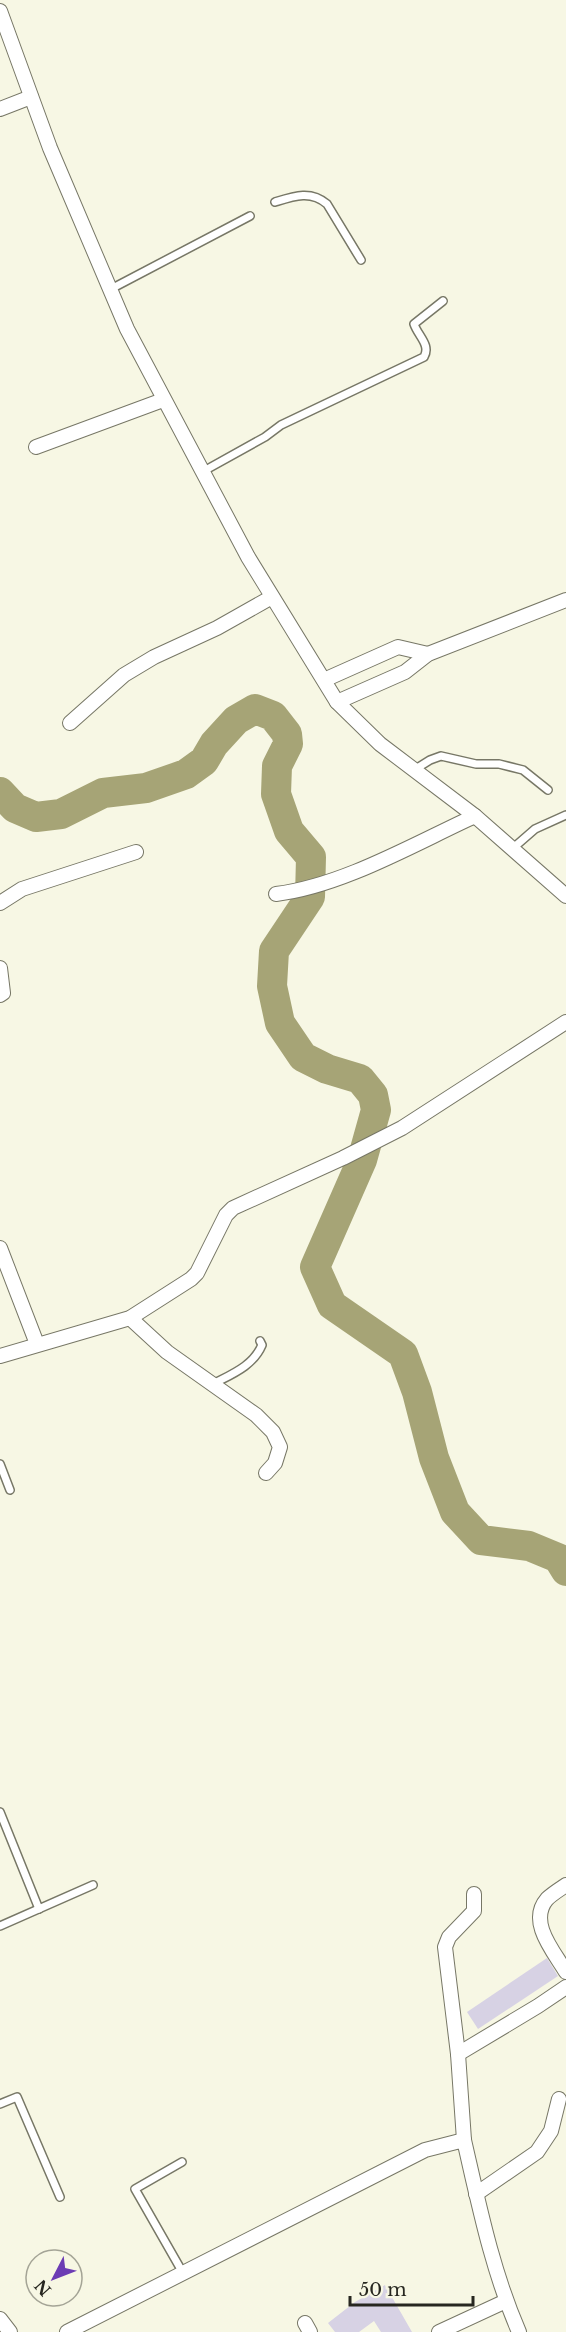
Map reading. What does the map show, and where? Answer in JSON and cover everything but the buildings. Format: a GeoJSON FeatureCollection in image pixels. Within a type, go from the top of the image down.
{"type":"FeatureCollection","features":[{"type":"Feature","properties":{"kind":"street"},"geometry":{"type":"LineString","coordinates":[[0,11],[50,148],[109,290],[164,400],[248,557],[337,702],[380,744],[475,816],[566,896]]}},
{"type":"Feature","properties":{"kind":"street"},"geometry":{"type":"LineString","coordinates":[[0,109],[31,97]]}},
{"type":"Feature","properties":{"kind":"street"},"geometry":{"type":"LineString","coordinates":[[36,447],[164,400]]}},
{"type":"Feature","properties":{"kind":"street"},"geometry":{"type":"LineString","coordinates":[[70,723],[124,675],[154,657],[217,628],[272,597]]}},
{"type":"Feature","properties":{"kind":"street"},"geometry":{"type":"LineString","coordinates":[[337,702],[405,672],[428,654],[566,600]]}},
{"type":"Feature","properties":{"kind":"street"},"geometry":{"type":"LineString","coordinates":[[324,680],[398,648],[428,654]]}},
{"type":"Feature","properties":{"kind":"street"},"geometry":{"type":"LineString","coordinates":[[276,894],[299,891],[336,880],[475,816]]}},
{"type":"Feature","properties":{"kind":"street"},"geometry":{"type":"LineString","coordinates":[[0,903],[22,889],[136,852]]}},
{"type":"Feature","properties":{"kind":"street"},"geometry":{"type":"LineString","coordinates":[[0,968],[3,980],[3,993],[0,995]]}},
{"type":"Feature","properties":{"kind":"street"},"geometry":{"type":"LineString","coordinates":[[0,1356],[130,1318],[197,1273],[226,1215],[233,1208],[343,1158],[402,1128],[566,1022]]}},
{"type":"Feature","properties":{"kind":"street"},"geometry":{"type":"LineString","coordinates":[[0,1248],[36,1344]]}},
{"type":"Feature","properties":{"kind":"street"},"geometry":{"type":"LineString","coordinates":[[130,1318],[167,1352],[256,1415],[273,1432],[280,1447],[275,1463],[266,1473]]}},
{"type":"Feature","properties":{"kind":"street"},"geometry":{"type":"LineString","coordinates":[[566,1885],[546,1899],[541,1911],[543,1932],[566,1972]]}},
{"type":"Feature","properties":{"kind":"street"},"geometry":{"type":"LineString","coordinates":[[474,1894],[474,1911],[449,1937],[445,1947],[458,2054],[464,2140],[499,2303],[519,2332]]}},
{"type":"Feature","properties":{"kind":"street"},"geometry":{"type":"LineString","coordinates":[[458,2054],[538,2007],[566,1987]]}},
{"type":"Feature","properties":{"kind":"street"},"geometry":{"type":"LineString","coordinates":[[476,2194],[537,2152],[552,2131],[559,2098]]}},
{"type":"Feature","properties":{"kind":"street"},"geometry":{"type":"LineString","coordinates":[[67,2332],[425,2150],[464,2140]]}},
{"type":"Feature","properties":{"kind":"street"},"geometry":{"type":"LineString","coordinates":[[439,2332],[499,2303]]}},
{"type":"Feature","properties":{"kind":"street"},"geometry":{"type":"LineString","coordinates":[[0,2319],[10,2332]]}},
{"type":"Feature","properties":{"kind":"lane"},"geometry":{"type":"LineString","coordinates":[[275,202],[297,195],[319,197],[327,204],[361,260]]}},
{"type":"Feature","properties":{"kind":"lane"},"geometry":{"type":"LineString","coordinates":[[109,290],[250,216]]}},
{"type":"Feature","properties":{"kind":"lane"},"geometry":{"type":"LineString","coordinates":[[202,472],[265,437],[281,425],[424,357],[427,352],[426,346],[414,324],[443,301]]}},
{"type":"Feature","properties":{"kind":"lane"},"geometry":{"type":"LineString","coordinates":[[414,770],[441,756],[476,764],[499,764],[524,770],[548,790]]}},
{"type":"Feature","properties":{"kind":"lane"},"geometry":{"type":"LineString","coordinates":[[512,849],[536,829],[566,815]]}},
{"type":"Feature","properties":{"kind":"lane"},"geometry":{"type":"LineString","coordinates":[[213,1384],[249,1364],[259,1352],[262,1345],[260,1341]]}},
{"type":"Feature","properties":{"kind":"lane"},"geometry":{"type":"LineString","coordinates":[[0,1464],[10,1490]]}},
{"type":"Feature","properties":{"kind":"lane"},"geometry":{"type":"LineString","coordinates":[[0,1812],[39,1909]]}},
{"type":"Feature","properties":{"kind":"lane"},"geometry":{"type":"LineString","coordinates":[[0,1926],[93,1885]]}},
{"type":"Feature","properties":{"kind":"lane"},"geometry":{"type":"LineString","coordinates":[[0,2104],[17,2097],[60,2197]]}},
{"type":"Feature","properties":{"kind":"lane"},"geometry":{"type":"LineString","coordinates":[[182,2162],[135,2189],[183,2273]]}},
{"type":"Feature","properties":{"kind":"waterway"},"geometry":{"type":"LineString","coordinates":[[0,792],[15,808],[36,817],[61,814],[103,793],[146,788],[186,774],[204,761],[214,744],[236,720],[255,709],[273,716],[287,734],[288,744],[277,766],[276,794],[289,831],[311,857],[310,897],[274,951],[272,986],[280,1023],[303,1057],[327,1069],[360,1079],[373,1095],[376,1110],[362,1160],[315,1267],[332,1305],[403,1354],[417,1392],[434,1458],[455,1512],[481,1540],[529,1546],[558,1558],[566,1571]]}}]}
